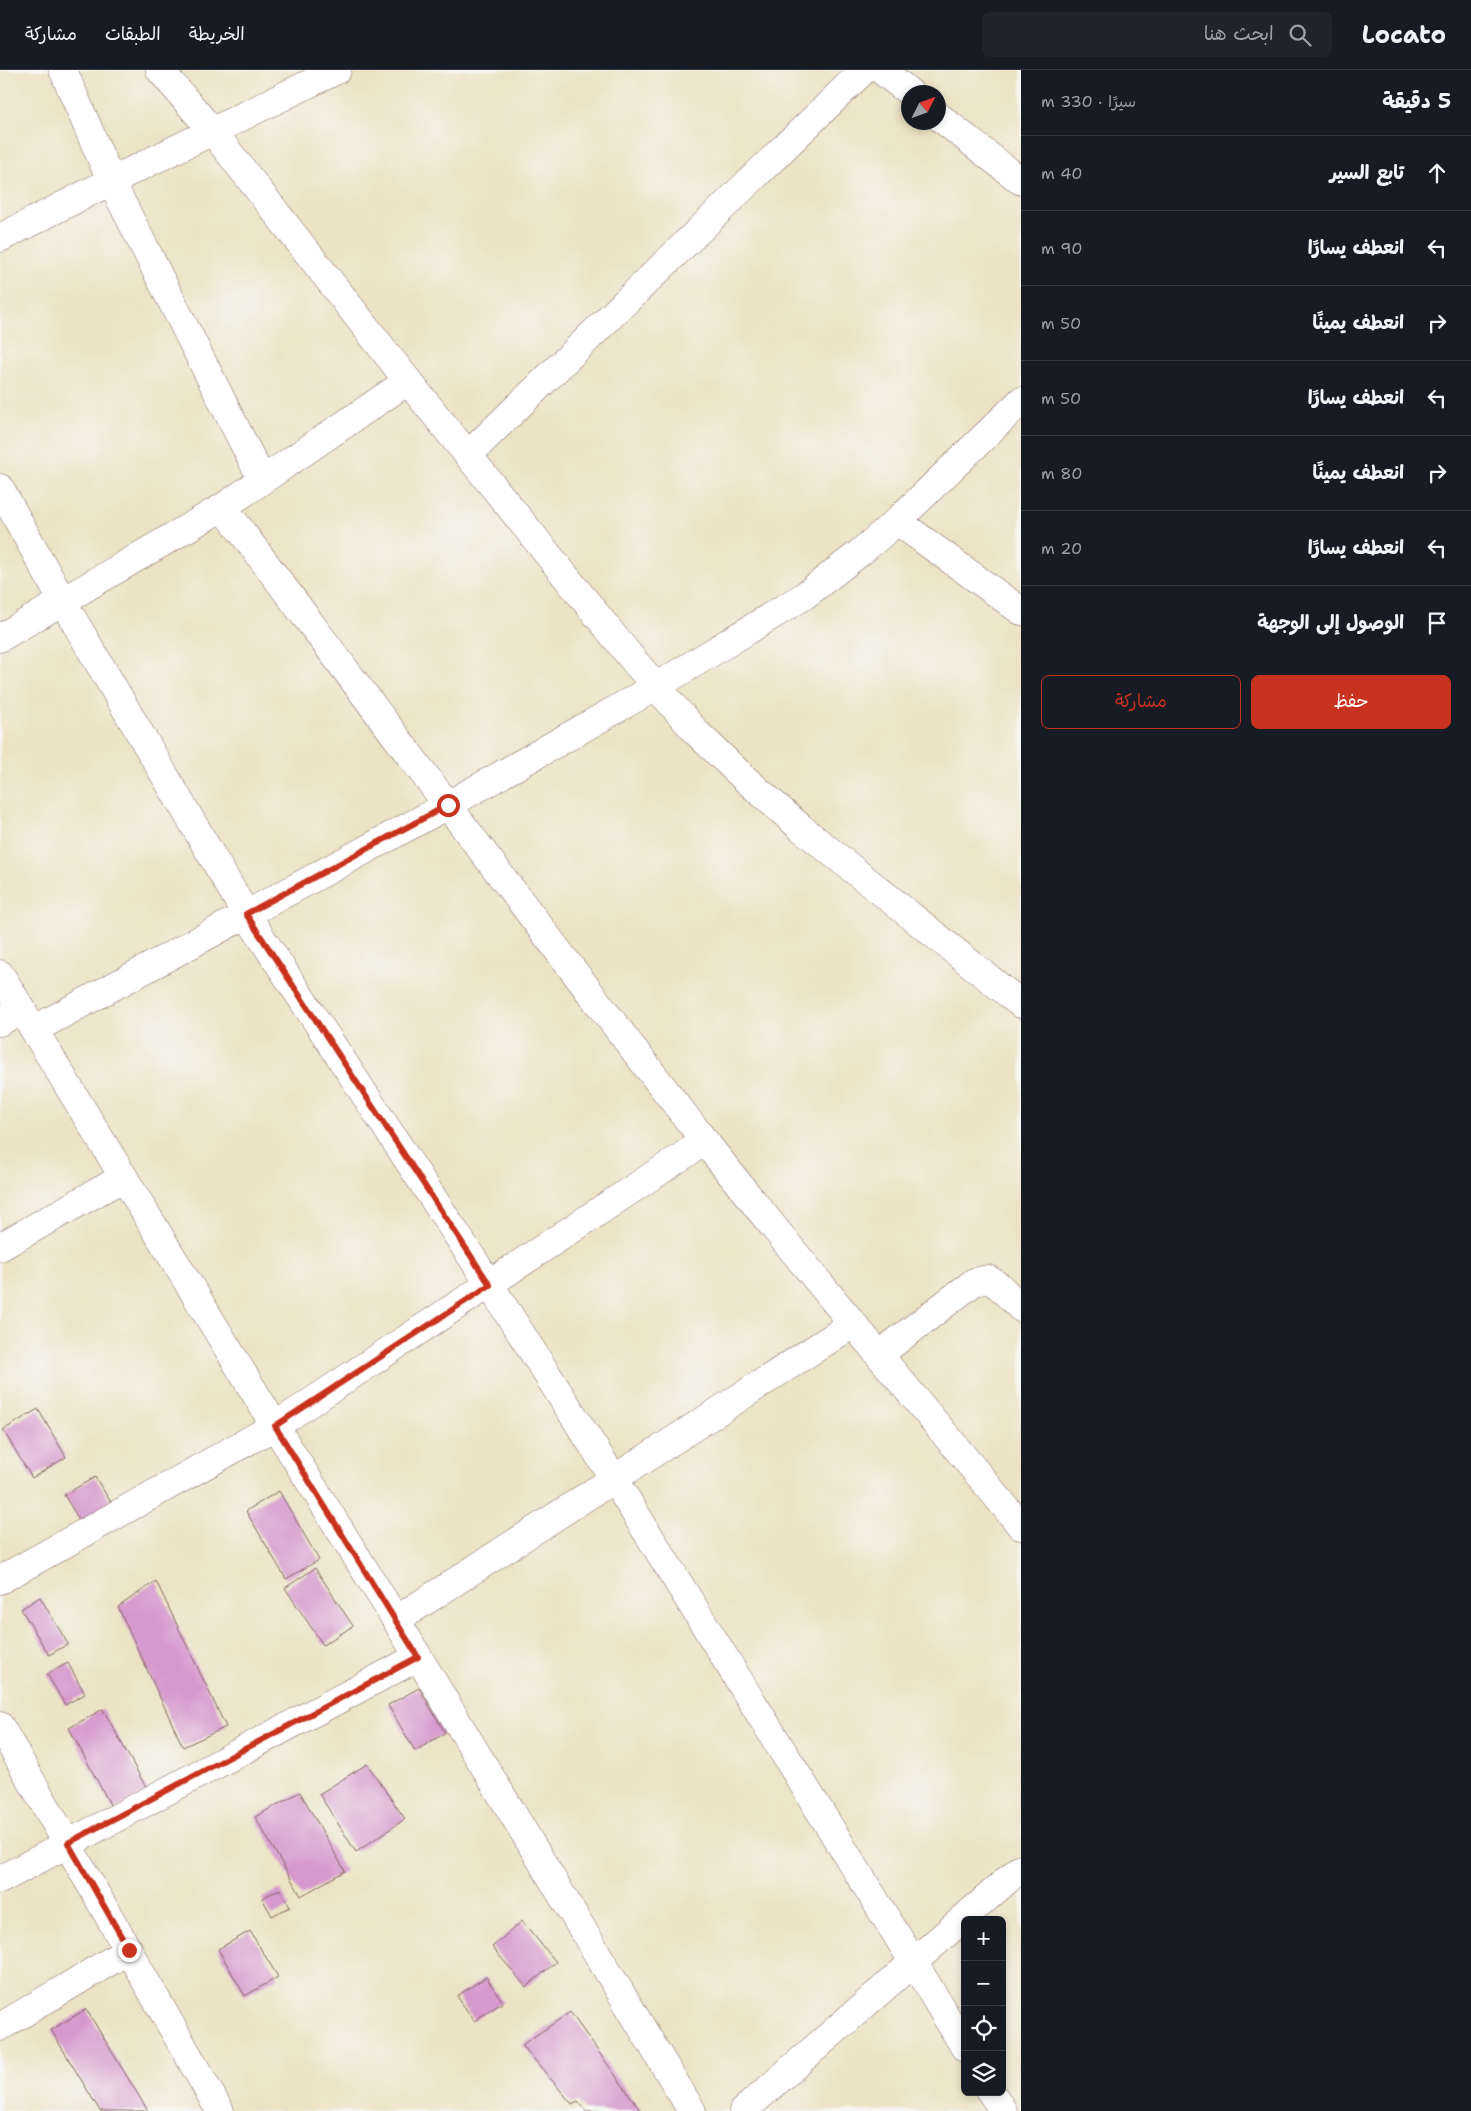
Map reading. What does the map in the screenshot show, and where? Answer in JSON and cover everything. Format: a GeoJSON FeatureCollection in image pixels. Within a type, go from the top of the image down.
{"type":"FeatureCollection","features":[{"type":"Feature","properties":{"kind":"street"},"geometry":{"type":"LineString","coordinates":[[63,70],[111,181],[262,480]]}},
{"type":"Feature","properties":{"kind":"street"},"geometry":{"type":"LineString","coordinates":[[160,70],[213,132],[408,381],[634,661],[696,732],[800,826],[1021,1004]]}},
{"type":"Feature","properties":{"kind":"street"},"geometry":{"type":"LineString","coordinates":[[0,238],[337,70]]}},
{"type":"Feature","properties":{"kind":"street"},"geometry":{"type":"LineString","coordinates":[[468,454],[864,70]]}},
{"type":"Feature","properties":{"kind":"street"},"geometry":{"type":"LineString","coordinates":[[881,70],[901,86]]}},
{"type":"Feature","properties":{"kind":"street"},"geometry":{"type":"LineString","coordinates":[[946,122],[1021,181]]}},
{"type":"Feature","properties":{"kind":"street"},"geometry":{"type":"LineString","coordinates":[[0,638],[222,507],[408,381]]}},
{"type":"Feature","properties":{"kind":"street"},"geometry":{"type":"LineString","coordinates":[[19,1020],[246,914],[448,805],[657,686],[804,596],[897,521],[1021,402]]}},
{"type":"Feature","properties":{"kind":"street"},"geometry":{"type":"LineString","coordinates":[[0,488],[63,602],[246,914],[490,1285],[614,1479],[961,2041]]}},
{"type":"Feature","properties":{"kind":"street"},"geometry":{"type":"LineString","coordinates":[[222,507],[705,1141],[853,1324],[880,1354],[1021,1526]]}},
{"type":"Feature","properties":{"kind":"street"},"geometry":{"type":"LineString","coordinates":[[897,521],[1021,611]]}},
{"type":"Feature","properties":{"kind":"street"},"geometry":{"type":"LineString","coordinates":[[0,974],[19,1020],[124,1178],[396,1620],[692,2111]]}},
{"type":"Feature","properties":{"kind":"street"},"geometry":{"type":"LineString","coordinates":[[0,1580],[275,1426],[705,1141]]}},
{"type":"Feature","properties":{"kind":"street"},"geometry":{"type":"LineString","coordinates":[[0,1247],[124,1178]]}},
{"type":"Feature","properties":{"kind":"street"},"geometry":{"type":"LineString","coordinates":[[880,1354],[974,1282],[988,1279],[999,1286],[1021,1308]]}},
{"type":"Feature","properties":{"kind":"street"},"geometry":{"type":"LineString","coordinates":[[396,1620],[853,1324]]}},
{"type":"Feature","properties":{"kind":"street"},"geometry":{"type":"LineString","coordinates":[[0,1880],[418,1657]]}},
{"type":"Feature","properties":{"kind":"street"},"geometry":{"type":"LineString","coordinates":[[0,1726],[220,2111]]}},
{"type":"Feature","properties":{"kind":"street"},"geometry":{"type":"LineString","coordinates":[[743,2111],[1021,1868]]}},
{"type":"Feature","properties":{"kind":"street"},"geometry":{"type":"LineString","coordinates":[[0,2027],[129,1950]]}},
{"type":"Feature","properties":{"kind":"street"},"geometry":{"type":"LineString","coordinates":[[993,2096],[1003,2111]]}},
{"type":"Feature","properties":{"kind":"building"},"geometry":{"type":"Polygon","coordinates":[[[38,1409],[66,1457],[32,1478],[3,1430],[38,1409]]]}},
{"type":"Feature","properties":{"kind":"building"},"geometry":{"type":"Polygon","coordinates":[[[95,1477],[114,1507],[83,1526],[64,1495],[95,1477]]]}},
{"type":"Feature","properties":{"kind":"building"},"geometry":{"type":"Polygon","coordinates":[[[279,1491],[319,1560],[286,1579],[246,1511],[279,1491]]]}},
{"type":"Feature","properties":{"kind":"building"},"geometry":{"type":"Polygon","coordinates":[[[315,1568],[353,1626],[323,1645],[285,1588],[315,1568]]]}},
{"type":"Feature","properties":{"kind":"building"},"geometry":{"type":"Polygon","coordinates":[[[156,1581],[226,1727],[183,1747],[118,1607],[156,1581]]]}},
{"type":"Feature","properties":{"kind":"building"},"geometry":{"type":"Polygon","coordinates":[[[40,1597],[68,1644],[49,1655],[21,1609],[40,1597]]]}},
{"type":"Feature","properties":{"kind":"building"},"geometry":{"type":"Polygon","coordinates":[[[68,1663],[85,1694],[65,1705],[47,1674],[68,1663]]]}},
{"type":"Feature","properties":{"kind":"building"},"geometry":{"type":"Polygon","coordinates":[[[419,1688],[445,1733],[415,1751],[388,1705],[419,1688]]]}},
{"type":"Feature","properties":{"kind":"building"},"geometry":{"type":"Polygon","coordinates":[[[103,1709],[148,1791],[113,1810],[69,1728],[103,1709]]]}},
{"type":"Feature","properties":{"kind":"building"},"geometry":{"type":"Polygon","coordinates":[[[367,1764],[405,1819],[356,1852],[319,1794],[367,1764]]]}},
{"type":"Feature","properties":{"kind":"building"},"geometry":{"type":"Polygon","coordinates":[[[300,1792],[345,1871],[301,1896],[255,1817],[300,1792]]]}},
{"type":"Feature","properties":{"kind":"building"},"geometry":{"type":"Polygon","coordinates":[[[280,1889],[290,1907],[272,1916],[262,1898],[280,1889]]]}},
{"type":"Feature","properties":{"kind":"building"},"geometry":{"type":"Polygon","coordinates":[[[522,1921],[556,1962],[526,1987],[492,1947],[522,1921]]]}},
{"type":"Feature","properties":{"kind":"building"},"geometry":{"type":"Polygon","coordinates":[[[250,1931],[278,1977],[245,1996],[218,1949],[250,1931]]]}},
{"type":"Feature","properties":{"kind":"building"},"geometry":{"type":"Polygon","coordinates":[[[486,1977],[503,2002],[474,2021],[457,1996],[486,1977]]]}},
{"type":"Feature","properties":{"kind":"building"},"geometry":{"type":"Polygon","coordinates":[[[86,2009],[148,2111],[100,2111],[51,2030],[86,2009]]]}},
{"type":"Feature","properties":{"kind":"building"},"geometry":{"type":"Polygon","coordinates":[[[570,2012],[641,2111],[586,2111],[578,2101],[572,2104],[522,2045],[570,2012]]]}},
{"type":"Feature","properties":{"kind":"route"},"geometry":{"type":"LineString","coordinates":[[129,1950],[68,1843],[418,1657],[275,1426],[490,1285],[246,914],[448,805]]}}]}
